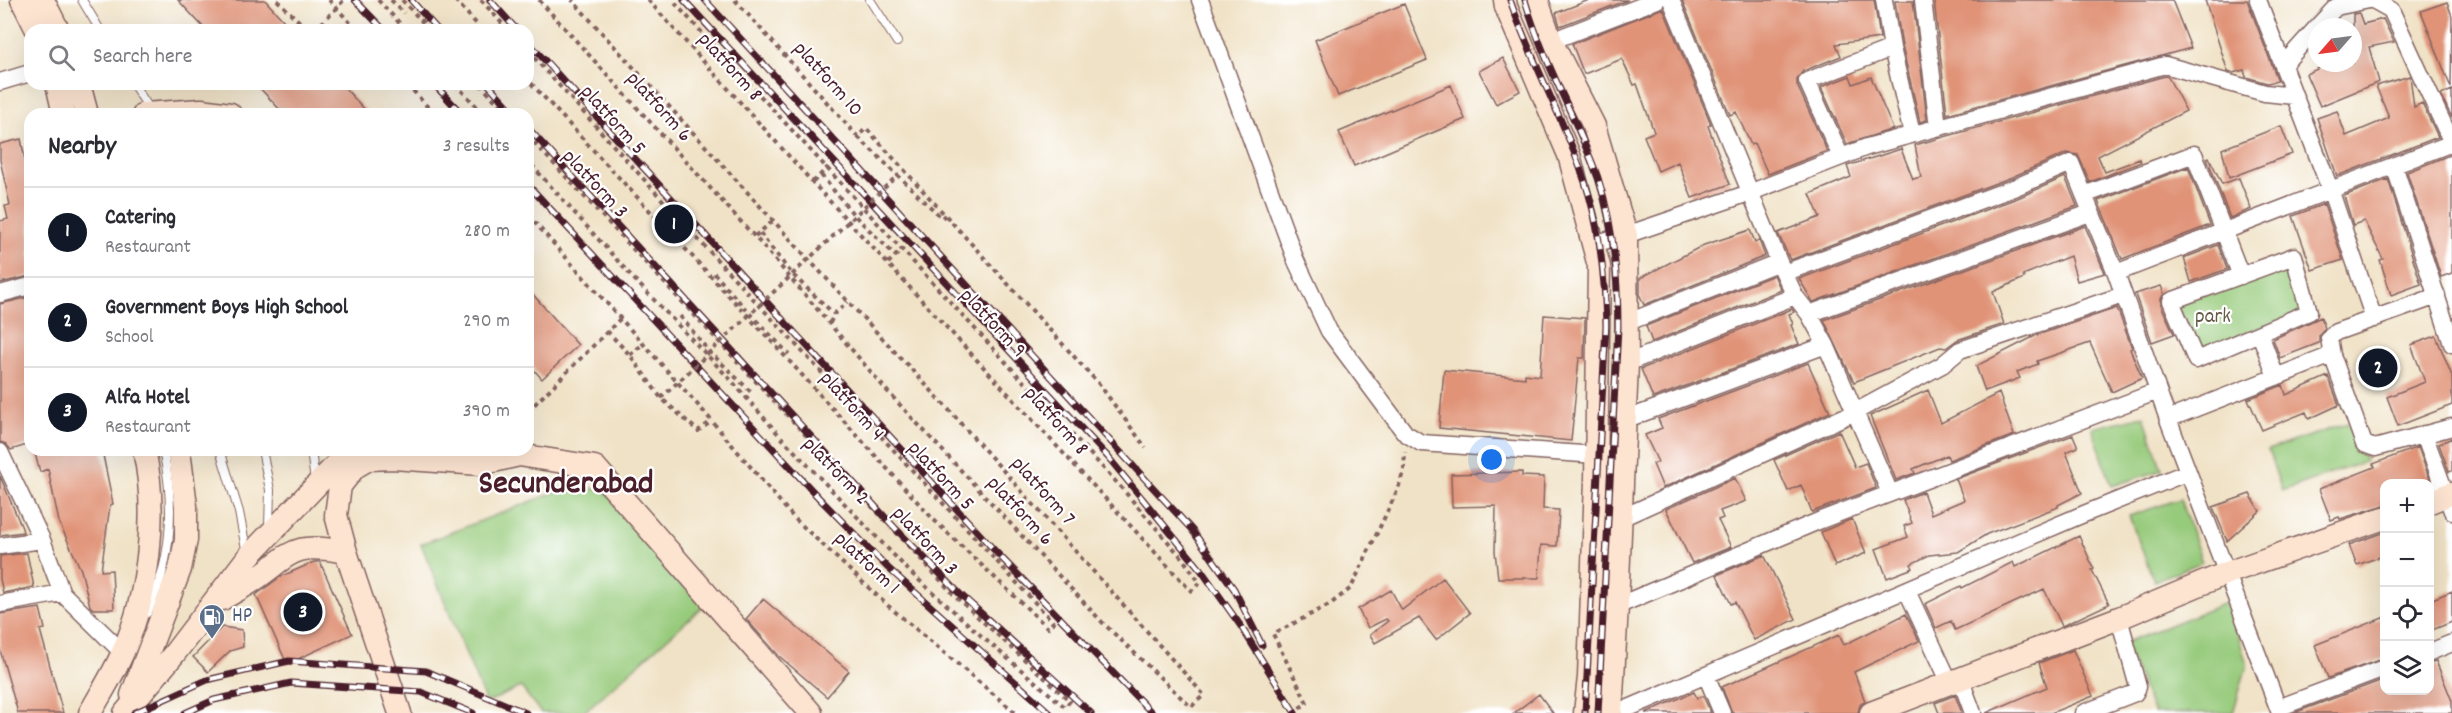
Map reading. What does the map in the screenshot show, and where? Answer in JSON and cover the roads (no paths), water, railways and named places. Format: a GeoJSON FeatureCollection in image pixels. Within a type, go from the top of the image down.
{"type":"FeatureCollection","features":[{"type":"Feature","properties":{"kind":"street"},"geometry":{"type":"LineString","coordinates":[[22,0],[34,24]]}},
{"type":"Feature","properties":{"kind":"street"},"geometry":{"type":"LineString","coordinates":[[43,0],[55,24]]}},
{"type":"Feature","properties":{"kind":"street"},"geometry":{"type":"LineString","coordinates":[[1200,0],[1296,261],[1329,331],[1405,433],[1421,443],[1597,455],[1623,453]]}},
{"type":"Feature","properties":{"kind":"street"},"geometry":{"type":"LineString","coordinates":[[1551,41],[1657,0]]}},
{"type":"Feature","properties":{"kind":"street"},"geometry":{"type":"LineString","coordinates":[[1671,0],[1781,267],[1795,296],[1809,314],[1826,345],[1890,493]]}},
{"type":"Feature","properties":{"kind":"street"},"geometry":{"type":"LineString","coordinates":[[1884,0],[1892,48],[1912,134]]}},
{"type":"Feature","properties":{"kind":"street"},"geometry":{"type":"LineString","coordinates":[[1923,0],[1938,127]]}},
{"type":"Feature","properties":{"kind":"street"},"geometry":{"type":"LineString","coordinates":[[2258,0],[2330,189],[2374,319]]}},
{"type":"Feature","properties":{"kind":"street"},"geometry":{"type":"LineString","coordinates":[[2116,273],[2452,143],[2391,10],[2371,0],[2336,7],[2326,18]]}},
{"type":"Feature","properties":{"kind":"street"},"geometry":{"type":"LineString","coordinates":[[1585,713],[1589,677],[1597,455],[1599,266],[1569,155],[1508,11],[1539,3],[1551,41],[1594,126],[1626,236],[1627,363],[1611,713]]}},
{"type":"Feature","properties":{"kind":"street"},"geometry":{"type":"LineString","coordinates":[[2284,64],[2308,37]]}},
{"type":"Feature","properties":{"kind":"street"},"geometry":{"type":"LineString","coordinates":[[1841,157],[1807,81],[1892,48]]}},
{"type":"Feature","properties":{"kind":"street"},"geometry":{"type":"LineString","coordinates":[[1593,244],[1626,236],[1749,193],[1841,157],[1912,134],[2165,64],[2265,93],[2294,96]]}},
{"type":"Feature","properties":{"kind":"street"},"geometry":{"type":"LineString","coordinates":[[0,82],[24,74]]}},
{"type":"Feature","properties":{"kind":"street"},"geometry":{"type":"LineString","coordinates":[[58,90],[63,108]]}},
{"type":"Feature","properties":{"kind":"street"},"geometry":{"type":"LineString","coordinates":[[81,90],[85,108]]}},
{"type":"Feature","properties":{"kind":"street"},"geometry":{"type":"LineString","coordinates":[[2084,195],[2194,154],[2241,276]]}},
{"type":"Feature","properties":{"kind":"street"},"geometry":{"type":"LineString","coordinates":[[1626,323],[1781,267],[2016,187],[2070,163],[2116,273],[2168,419],[2279,710],[2380,670]]}},
{"type":"Feature","properties":{"kind":"street"},"geometry":{"type":"LineString","coordinates":[[2394,165],[2437,296],[2448,317],[2452,344]]}},
{"type":"Feature","properties":{"kind":"street"},"geometry":{"type":"LineString","coordinates":[[1809,314],[2090,213]]}},
{"type":"Feature","properties":{"kind":"street"},"geometry":{"type":"LineString","coordinates":[[2294,256],[2309,312],[2260,334],[2196,360],[2171,301],[2294,256]]}},
{"type":"Feature","properties":{"kind":"street"},"geometry":{"type":"LineString","coordinates":[[0,294],[24,288]]}},
{"type":"Feature","properties":{"kind":"street"},"geometry":{"type":"LineString","coordinates":[[1627,363],[1795,296]]}},
{"type":"Feature","properties":{"kind":"street"},"geometry":{"type":"LineString","coordinates":[[1594,523],[1621,518],[1855,412],[1942,366],[1960,350],[2123,296]]}},
{"type":"Feature","properties":{"kind":"street"},"geometry":{"type":"LineString","coordinates":[[2437,296],[2336,332],[2329,338],[2332,355],[2364,444],[2375,448],[2452,427]]}},
{"type":"Feature","properties":{"kind":"street"},"geometry":{"type":"LineString","coordinates":[[2260,334],[2276,377]]}},
{"type":"Feature","properties":{"kind":"street"},"geometry":{"type":"LineString","coordinates":[[1624,420],[1826,345]]}},
{"type":"Feature","properties":{"kind":"street"},"geometry":{"type":"LineString","coordinates":[[2168,419],[2332,355]]}},
{"type":"Feature","properties":{"kind":"street"},"geometry":{"type":"LineString","coordinates":[[1617,606],[1890,493],[2158,391]]}},
{"type":"Feature","properties":{"kind":"street"},"geometry":{"type":"LineString","coordinates":[[2424,434],[2445,500]]}},
{"type":"Feature","properties":{"kind":"street"},"geometry":{"type":"LineString","coordinates":[[0,452],[42,540],[62,593],[124,648]]}},
{"type":"Feature","properties":{"kind":"street"},"geometry":{"type":"LineString","coordinates":[[90,713],[124,648],[147,566],[150,507],[145,456]]}},
{"type":"Feature","properties":{"kind":"street"},"geometry":{"type":"LineString","coordinates":[[125,713],[176,578],[186,540],[186,506],[180,456]]}},
{"type":"Feature","properties":{"kind":"street"},"geometry":{"type":"LineString","coordinates":[[125,713],[213,604],[248,556],[344,456]]}},
{"type":"Feature","properties":{"kind":"street"},"geometry":{"type":"LineString","coordinates":[[400,713],[346,552],[336,514],[340,486],[355,467],[369,459],[393,458],[481,464],[515,456]]}},
{"type":"Feature","properties":{"kind":"street"},"geometry":{"type":"LineString","coordinates":[[525,456],[595,467],[812,713]]}},
{"type":"Feature","properties":{"kind":"street"},"geometry":{"type":"LineString","coordinates":[[1617,713],[2079,516],[2188,472]]}},
{"type":"Feature","properties":{"kind":"street"},"geometry":{"type":"LineString","coordinates":[[1871,713],[2119,618],[2227,573],[2380,520]]}},
{"type":"Feature","properties":{"kind":"street"},"geometry":{"type":"LineString","coordinates":[[0,546],[42,540]]}},
{"type":"Feature","properties":{"kind":"street"},"geometry":{"type":"LineString","coordinates":[[213,604],[254,580],[291,552],[303,548],[346,552]]}},
{"type":"Feature","properties":{"kind":"street"},"geometry":{"type":"LineString","coordinates":[[1907,591],[1973,713]]}},
{"type":"Feature","properties":{"kind":"street"},"geometry":{"type":"LineString","coordinates":[[0,604],[62,593]]}},
{"type":"Feature","properties":{"kind":"street"},"geometry":{"type":"LineString","coordinates":[[2083,713],[2135,693],[2138,687],[2119,618]]}},
{"type":"Feature","properties":{"kind":"street"},"geometry":{"type":"LineString","coordinates":[[2434,650],[2452,643]]}},
{"type":"Feature","properties":{"kind":"street"},"geometry":{"type":"LineString","coordinates":[[1706,675],[1722,713]]}},
{"type":"Feature","properties":{"kind":"lane"},"geometry":{"type":"LineString","coordinates":[[82,0],[96,24]]}},
{"type":"Feature","properties":{"kind":"lane"},"geometry":{"type":"LineString","coordinates":[[870,0],[897,42]]}},
{"type":"Feature","properties":{"kind":"lane"},"geometry":{"type":"LineString","coordinates":[[137,90],[149,108]]}},
{"type":"Feature","properties":{"kind":"lane"},"geometry":{"type":"LineString","coordinates":[[124,648],[147,613],[164,569],[171,510],[164,456]]}},
{"type":"Feature","properties":{"kind":"lane"},"geometry":{"type":"LineString","coordinates":[[222,456],[239,512],[248,556]]}},
{"type":"Feature","properties":{"kind":"lane"},"geometry":{"type":"LineString","coordinates":[[263,456],[270,490],[267,535]]}},
{"type":"Feature","properties":{"kind":"lane"},"geometry":{"type":"LineString","coordinates":[[312,456],[315,486]]}},
{"type":"Feature","properties":{"kind":"railway"},"geometry":{"type":"LineString","coordinates":[[355,0],[378,24]]}},
{"type":"Feature","properties":{"kind":"railway"},"geometry":{"type":"LineString","coordinates":[[411,0],[433,24]]}},
{"type":"Feature","properties":{"kind":"railway"},"geometry":{"type":"LineString","coordinates":[[490,0],[512,24]]}},
{"type":"Feature","properties":{"kind":"railway"},"geometry":{"type":"LineString","coordinates":[[684,0],[1108,457],[1201,570],[1240,625],[1295,713]]}},
{"type":"Feature","properties":{"kind":"railway"},"geometry":{"type":"LineString","coordinates":[[705,0],[1192,530],[1234,589],[1262,645]]}},
{"type":"Feature","properties":{"kind":"railway"},"geometry":{"type":"LineString","coordinates":[[1510,0],[1581,170],[1597,227],[1602,259],[1606,326],[1585,713]]}},
{"type":"Feature","properties":{"kind":"railway"},"geometry":{"type":"LineString","coordinates":[[1525,0],[1550,67],[1598,178],[1608,214],[1614,252],[1618,327],[1598,713]]}},
{"type":"Feature","properties":{"kind":"railway"},"geometry":{"type":"LineString","coordinates":[[534,49],[997,553],[1152,713]]}},
{"type":"Feature","properties":{"kind":"railway"},"geometry":{"type":"LineString","coordinates":[[440,90],[456,108]]}},
{"type":"Feature","properties":{"kind":"railway"},"geometry":{"type":"LineString","coordinates":[[493,90],[510,108]]}},
{"type":"Feature","properties":{"kind":"railway"},"geometry":{"type":"LineString","coordinates":[[534,135],[896,529],[960,594],[1091,713]]}},
{"type":"Feature","properties":{"kind":"railway"},"geometry":{"type":"LineString","coordinates":[[534,191],[819,498],[888,568],[1050,713]]}},
{"type":"Feature","properties":{"kind":"railway"},"geometry":{"type":"LineString","coordinates":[[134,713],[207,680],[289,661],[426,671],[526,713]]}},
{"type":"Feature","properties":{"kind":"railway"},"geometry":{"type":"LineString","coordinates":[[185,713],[214,700],[291,683],[421,692],[473,713]]}},
{"type":"Feature","properties":{"kind":"place","name":"Catering"},"geometry":{"type":"Point","coordinates":[674,224]}},
{"type":"Feature","properties":{"kind":"place","name":"Government Boys High School"},"geometry":{"type":"Point","coordinates":[2378,368]}},
{"type":"Feature","properties":{"kind":"place","name":"Alfa Hotel"},"geometry":{"type":"Point","coordinates":[303,612]}},
{"type":"Feature","properties":{"kind":"place","name":"HP"},"geometry":{"type":"Point","coordinates":[212,640]}},
{"type":"Feature","properties":{"kind":"district","name":"Secunderabad"},"geometry":{"type":"Point","coordinates":[566,485]}},
{"type":"Feature","properties":{"kind":"park label","name":"park"},"geometry":{"type":"Point","coordinates":[2213,318]}}]}
